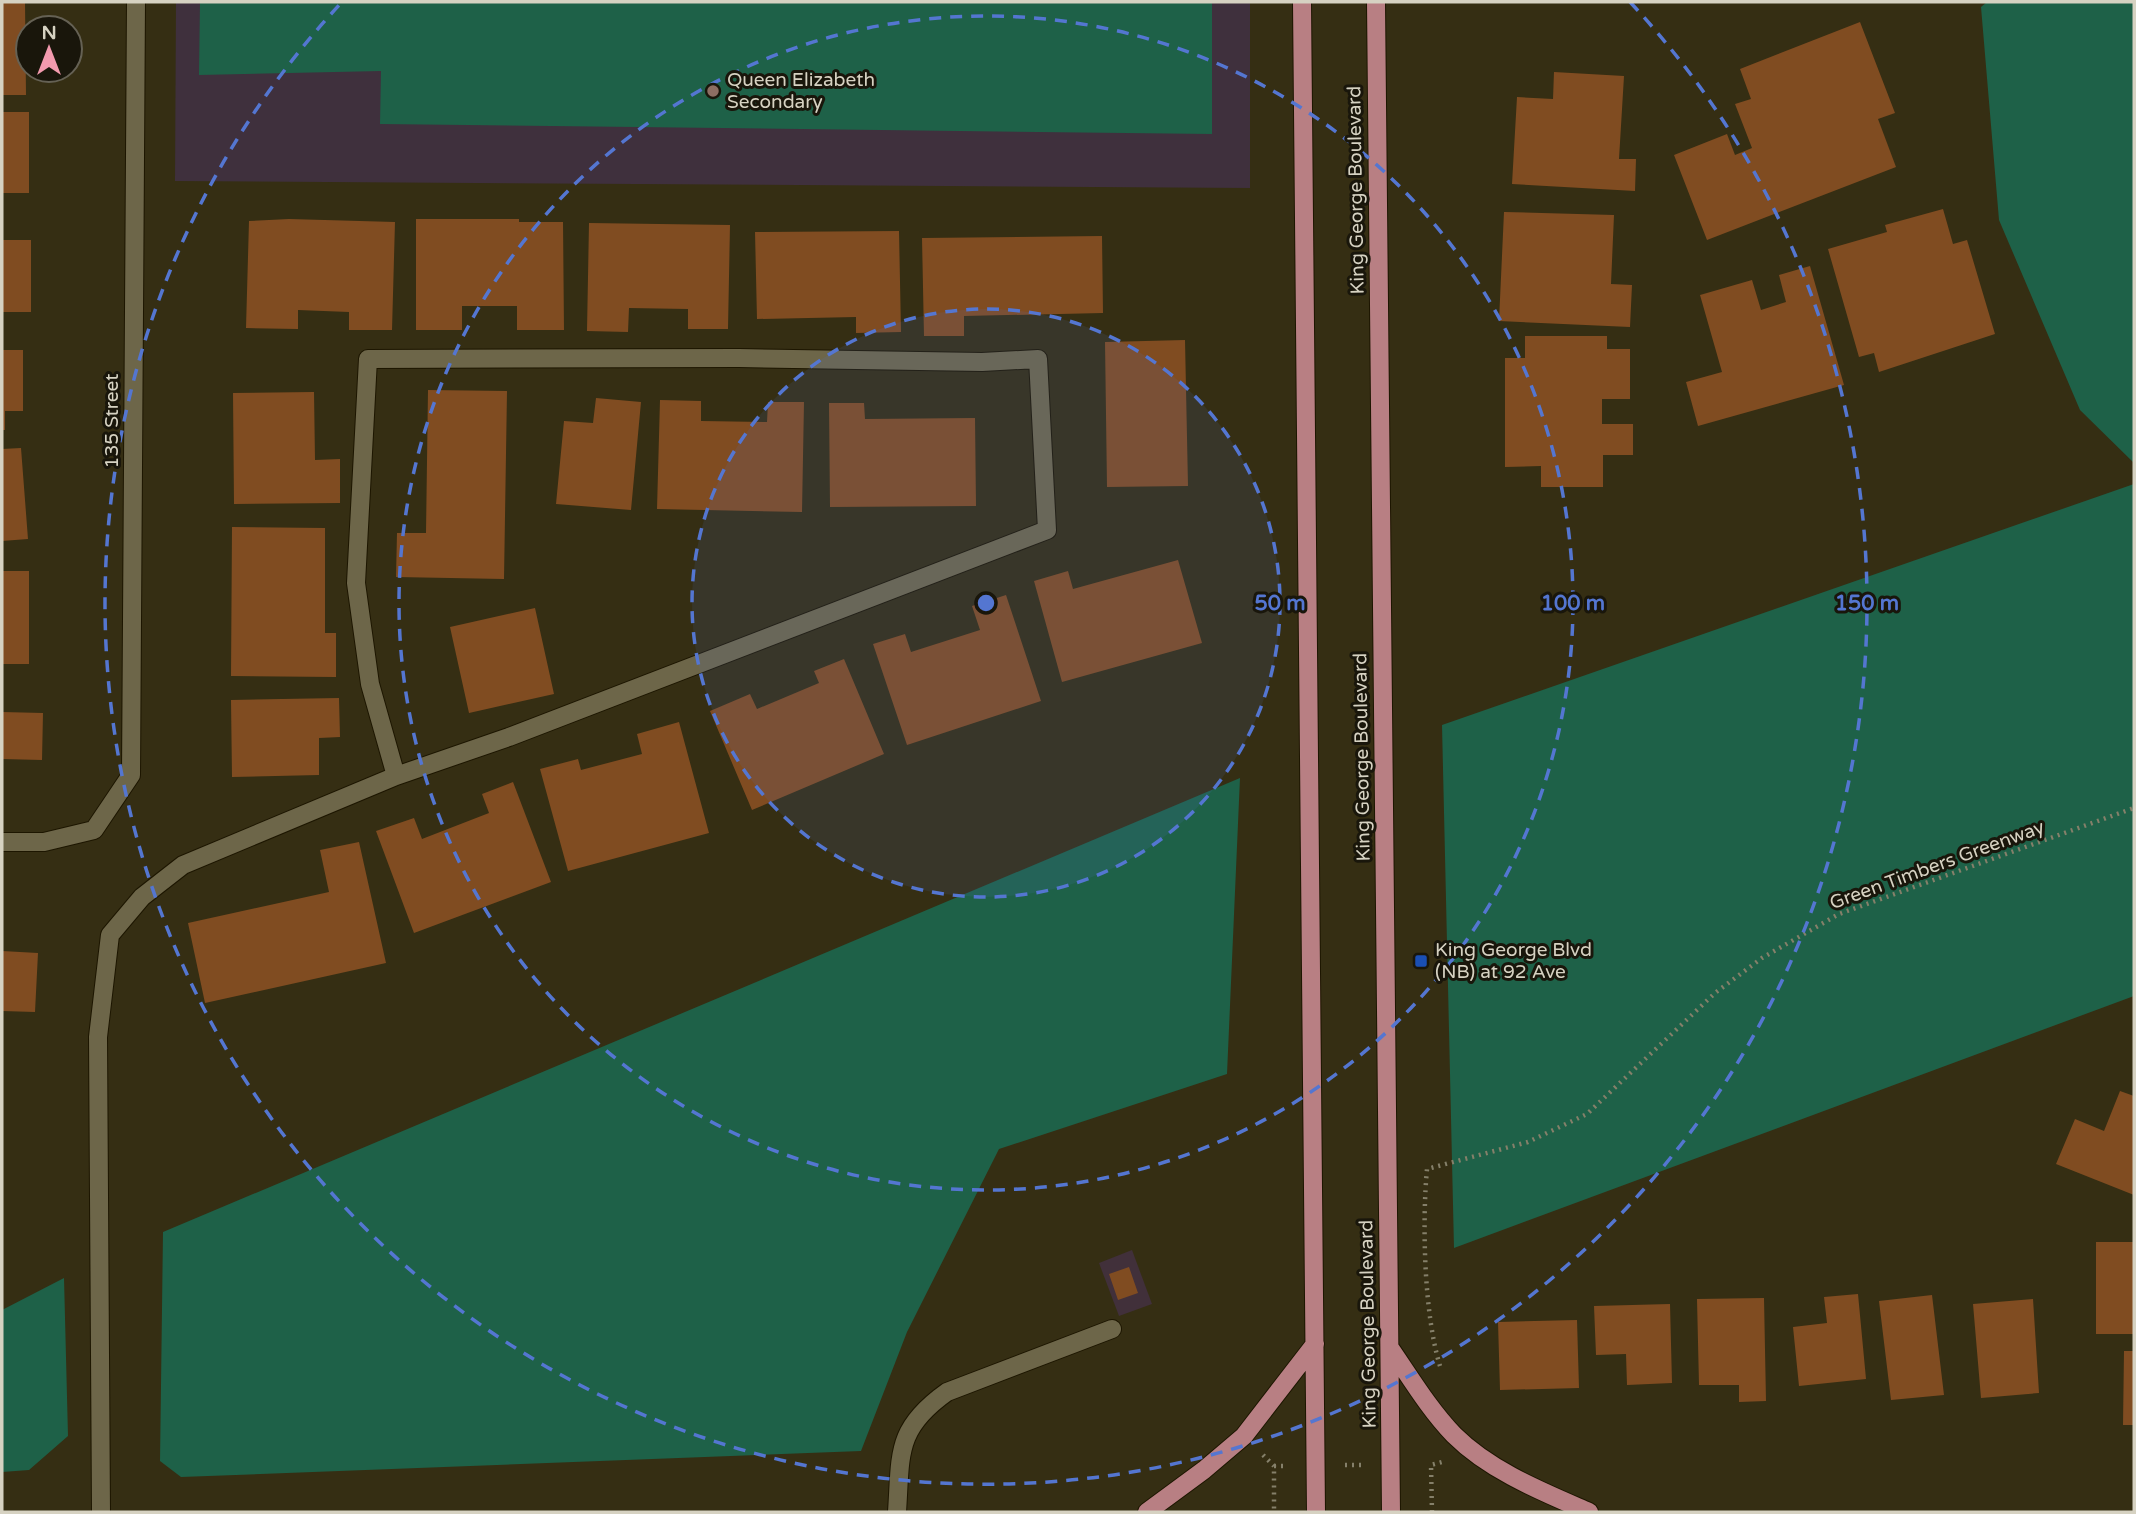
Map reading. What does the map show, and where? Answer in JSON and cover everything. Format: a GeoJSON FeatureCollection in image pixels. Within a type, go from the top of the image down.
{"type":"FeatureCollection","features":[{"type":"Feature","properties":{"kind":"main road"},"geometry":{"type":"LineString","coordinates":[[1302,2],[1316,1512]]}},
{"type":"Feature","properties":{"kind":"main road","name":"King George Boulevard"},"geometry":{"type":"LineString","coordinates":[[1376,2],[1391,1512]]}},
{"type":"Feature","properties":{"kind":"main road"},"geometry":{"type":"LineString","coordinates":[[1147,1512],[1244,1436],[1315,1344]]}},
{"type":"Feature","properties":{"kind":"main road"},"geometry":{"type":"LineString","coordinates":[[1390,1348],[1455,1436],[1477,1454],[1515,1478],[1589,1512]]}},
{"type":"Feature","properties":{"kind":"street","name":"135 Street"},"geometry":{"type":"LineString","coordinates":[[2,842],[44,842],[94,830],[131,775],[136,2]]}},
{"type":"Feature","properties":{"kind":"street"},"geometry":{"type":"LineString","coordinates":[[101,1512],[98,1037],[110,935],[142,897],[183,865],[397,776],[509,737],[1048,530],[1038,359],[982,362],[739,358],[368,359],[356,583],[370,684],[397,776]]}},
{"type":"Feature","properties":{"kind":"street"},"geometry":{"type":"LineString","coordinates":[[897,1512],[905,1436],[927,1406],[947,1392],[1112,1329]]}},
{"type":"Feature","properties":{"kind":"path","name":"Green Timbers Greenway"},"geometry":{"type":"LineString","coordinates":[[1443,1378],[1436,1354],[1430,1311],[1427,1169],[1528,1142],[1587,1114],[1715,993],[1762,958],[1839,914],[2134,808]]}},
{"type":"Feature","properties":{"kind":"path"},"geometry":{"type":"LineString","coordinates":[[1259,1451],[1274,1466],[1431,1465],[1448,1461]]}},
{"type":"Feature","properties":{"kind":"path"},"geometry":{"type":"LineString","coordinates":[[1431,1465],[1432,1512]]}},
{"type":"Feature","properties":{"kind":"path"},"geometry":{"type":"LineString","coordinates":[[1274,1466],[1274,1512]]}},
{"type":"Feature","properties":{"kind":"shaded area","name":"Queen Elizabeth Secondary"},"geometry":{"type":"Polygon","coordinates":[[[176,2],[1250,2],[1250,188],[175,181],[176,2]]]}},
{"type":"Feature","properties":{"kind":"shaded area"},"geometry":{"type":"Polygon","coordinates":[[[1132,1250],[1152,1304],[1119,1316],[1099,1263],[1132,1250]]]}},
{"type":"Feature","properties":{"kind":"green space","name":"Queen Elizabeth Secondary"},"geometry":{"type":"Polygon","coordinates":[[[200,2],[1212,2],[1212,134],[380,124],[381,71],[199,75],[200,2]]]}},
{"type":"Feature","properties":{"kind":"green space"},"geometry":{"type":"Polygon","coordinates":[[[1987,2],[2134,2],[2134,463],[2080,410],[1999,220],[1981,7],[1987,2]]]}},
{"type":"Feature","properties":{"kind":"green space"},"geometry":{"type":"Polygon","coordinates":[[[2134,484],[2134,996],[1454,1248],[1442,725],[2134,484]]]}},
{"type":"Feature","properties":{"kind":"green space"},"geometry":{"type":"Polygon","coordinates":[[[1240,778],[1227,1074],[999,1149],[907,1332],[861,1451],[181,1477],[160,1461],[163,1232],[1240,778]]]}},
{"type":"Feature","properties":{"kind":"green space"},"geometry":{"type":"Polygon","coordinates":[[[64,1278],[68,1436],[29,1470],[2,1472],[2,1310],[64,1278]]]}},
{"type":"Feature","properties":{"kind":"building"},"geometry":{"type":"Polygon","coordinates":[[[2,2],[25,2],[25,14],[14,14],[14,84],[26,84],[26,95],[2,95],[2,2]]]}},
{"type":"Feature","properties":{"kind":"building"},"geometry":{"type":"Polygon","coordinates":[[[1860,22],[1895,113],[1878,119],[1896,167],[1707,240],[1674,155],[1727,134],[1735,155],[1752,148],[1735,104],[1751,99],[1740,69],[1860,22]]]}},
{"type":"Feature","properties":{"kind":"building"},"geometry":{"type":"Polygon","coordinates":[[[1554,72],[1624,76],[1619,159],[1636,159],[1635,191],[1512,184],[1517,97],[1553,99],[1554,72]]]}},
{"type":"Feature","properties":{"kind":"building"},"geometry":{"type":"Polygon","coordinates":[[[2,112],[29,112],[29,193],[2,193],[2,112]]]}},
{"type":"Feature","properties":{"kind":"building"},"geometry":{"type":"Polygon","coordinates":[[[1943,209],[1953,244],[1967,240],[1995,334],[1879,372],[1874,353],[1859,357],[1828,249],[1887,232],[1885,225],[1943,209]]]}},
{"type":"Feature","properties":{"kind":"building"},"geometry":{"type":"Polygon","coordinates":[[[1504,212],[1614,215],[1611,284],[1632,285],[1630,327],[1499,321],[1504,212]]]}},
{"type":"Feature","properties":{"kind":"building"},"geometry":{"type":"Polygon","coordinates":[[[289,219],[395,222],[392,330],[349,330],[349,312],[298,310],[298,329],[246,328],[249,221],[289,219]]]}},
{"type":"Feature","properties":{"kind":"building"},"geometry":{"type":"Polygon","coordinates":[[[416,219],[519,219],[519,222],[563,222],[564,330],[517,330],[517,306],[462,306],[462,330],[416,330],[416,219]]]}},
{"type":"Feature","properties":{"kind":"building"},"geometry":{"type":"Polygon","coordinates":[[[589,223],[730,225],[728,329],[688,329],[688,309],[629,308],[628,332],[587,331],[589,223]]]}},
{"type":"Feature","properties":{"kind":"building"},"geometry":{"type":"Polygon","coordinates":[[[899,231],[901,332],[856,333],[856,317],[757,319],[755,232],[899,231]]]}},
{"type":"Feature","properties":{"kind":"building"},"geometry":{"type":"Polygon","coordinates":[[[1102,236],[1103,313],[964,316],[964,336],[924,336],[922,238],[1102,236]]]}},
{"type":"Feature","properties":{"kind":"building"},"geometry":{"type":"Polygon","coordinates":[[[2,240],[31,240],[31,312],[2,312],[2,240]]]}},
{"type":"Feature","properties":{"kind":"building"},"geometry":{"type":"Polygon","coordinates":[[[1810,266],[1844,385],[1698,426],[1686,382],[1722,372],[1700,295],[1752,280],[1761,310],[1786,302],[1779,275],[1810,266]]]}},
{"type":"Feature","properties":{"kind":"building"},"geometry":{"type":"Polygon","coordinates":[[[1525,336],[1607,336],[1607,349],[1630,349],[1630,399],[1602,399],[1602,424],[1633,424],[1633,455],[1603,455],[1603,487],[1541,487],[1541,466],[1505,467],[1505,358],[1525,358],[1525,336]]]}},
{"type":"Feature","properties":{"kind":"building"},"geometry":{"type":"Polygon","coordinates":[[[1185,340],[1188,486],[1107,487],[1105,342],[1185,340]]]}},
{"type":"Feature","properties":{"kind":"building"},"geometry":{"type":"Polygon","coordinates":[[[2,350],[23,350],[23,411],[5,411],[5,430],[2,430],[2,350]]]}},
{"type":"Feature","properties":{"kind":"building"},"geometry":{"type":"Polygon","coordinates":[[[428,390],[507,391],[504,579],[396,577],[397,533],[426,533],[428,390]]]}},
{"type":"Feature","properties":{"kind":"building"},"geometry":{"type":"Polygon","coordinates":[[[314,392],[315,460],[340,459],[340,503],[234,504],[233,393],[314,392]]]}},
{"type":"Feature","properties":{"kind":"building"},"geometry":{"type":"Polygon","coordinates":[[[596,398],[641,402],[631,510],[556,504],[564,421],[593,423],[596,398]]]}},
{"type":"Feature","properties":{"kind":"building"},"geometry":{"type":"Polygon","coordinates":[[[660,400],[701,401],[701,421],[767,422],[768,402],[804,402],[802,512],[657,509],[660,400]]]}},
{"type":"Feature","properties":{"kind":"building"},"geometry":{"type":"Polygon","coordinates":[[[829,403],[864,403],[865,419],[975,418],[976,506],[830,507],[829,403]]]}},
{"type":"Feature","properties":{"kind":"building"},"geometry":{"type":"Polygon","coordinates":[[[21,448],[28,539],[2,541],[2,449],[21,448]]]}},
{"type":"Feature","properties":{"kind":"building"},"geometry":{"type":"Polygon","coordinates":[[[232,527],[325,528],[325,633],[336,633],[336,677],[231,676],[232,527]]]}},
{"type":"Feature","properties":{"kind":"building"},"geometry":{"type":"Polygon","coordinates":[[[1178,560],[1202,643],[1062,682],[1034,581],[1068,571],[1073,589],[1178,560]]]}},
{"type":"Feature","properties":{"kind":"building"},"geometry":{"type":"Polygon","coordinates":[[[2,571],[29,571],[29,664],[2,664],[2,571]]]}},
{"type":"Feature","properties":{"kind":"building"},"geometry":{"type":"Polygon","coordinates":[[[1006,595],[1041,701],[907,745],[873,644],[905,634],[911,652],[980,630],[972,606],[1006,595]]]}},
{"type":"Feature","properties":{"kind":"building"},"geometry":{"type":"Polygon","coordinates":[[[535,608],[554,694],[469,713],[450,627],[535,608]]]}},
{"type":"Feature","properties":{"kind":"building"},"geometry":{"type":"Polygon","coordinates":[[[844,659],[884,754],[752,810],[710,711],[750,694],[757,709],[819,683],[814,671],[844,659]]]}},
{"type":"Feature","properties":{"kind":"building"},"geometry":{"type":"Polygon","coordinates":[[[339,698],[340,737],[319,738],[319,775],[232,777],[231,700],[339,698]]]}},
{"type":"Feature","properties":{"kind":"building"},"geometry":{"type":"Polygon","coordinates":[[[2,712],[43,713],[42,760],[2,759],[2,712]]]}},
{"type":"Feature","properties":{"kind":"building"},"geometry":{"type":"Polygon","coordinates":[[[679,722],[709,833],[568,871],[540,769],[578,759],[581,770],[642,754],[637,734],[679,722]]]}},
{"type":"Feature","properties":{"kind":"building"},"geometry":{"type":"Polygon","coordinates":[[[513,782],[551,882],[414,933],[376,831],[414,818],[422,839],[489,813],[482,794],[513,782]]]}},
{"type":"Feature","properties":{"kind":"building"},"geometry":{"type":"Polygon","coordinates":[[[359,842],[386,963],[205,1003],[188,923],[329,892],[320,850],[359,842]]]}},
{"type":"Feature","properties":{"kind":"building"},"geometry":{"type":"Polygon","coordinates":[[[2,951],[38,953],[35,1012],[2,1011],[2,951]]]}},
{"type":"Feature","properties":{"kind":"building"},"geometry":{"type":"Polygon","coordinates":[[[2120,1091],[2134,1096],[2134,1195],[2056,1164],[2075,1119],[2104,1131],[2120,1091]]]}},
{"type":"Feature","properties":{"kind":"building"},"geometry":{"type":"Polygon","coordinates":[[[2096,1242],[2134,1242],[2134,1334],[2096,1334],[2096,1242]]]}},
{"type":"Feature","properties":{"kind":"building"},"geometry":{"type":"Polygon","coordinates":[[[1129,1267],[1138,1293],[1118,1300],[1109,1274],[1129,1267]]]}},
{"type":"Feature","properties":{"kind":"building"},"geometry":{"type":"Polygon","coordinates":[[[1858,1294],[1866,1379],[1799,1386],[1793,1327],[1827,1323],[1824,1297],[1858,1294]]]}},
{"type":"Feature","properties":{"kind":"building"},"geometry":{"type":"Polygon","coordinates":[[[1932,1295],[1944,1395],[1891,1400],[1879,1301],[1932,1295]]]}},
{"type":"Feature","properties":{"kind":"building"},"geometry":{"type":"Polygon","coordinates":[[[1764,1298],[1766,1401],[1739,1402],[1739,1385],[1699,1385],[1697,1299],[1764,1298]]]}},
{"type":"Feature","properties":{"kind":"building"},"geometry":{"type":"Polygon","coordinates":[[[2033,1299],[2039,1393],[1981,1398],[1973,1304],[2033,1299]]]}},
{"type":"Feature","properties":{"kind":"building"},"geometry":{"type":"Polygon","coordinates":[[[1670,1304],[1672,1383],[1627,1385],[1626,1354],[1596,1355],[1594,1306],[1670,1304]]]}},
{"type":"Feature","properties":{"kind":"building"},"geometry":{"type":"Polygon","coordinates":[[[1577,1320],[1579,1388],[1500,1390],[1498,1322],[1577,1320]]]}},
{"type":"Feature","properties":{"kind":"building"},"geometry":{"type":"Polygon","coordinates":[[[2124,1351],[2134,1351],[2134,1425],[2123,1425],[2124,1351]]]}},
{"type":"Feature","properties":{"kind":"place","name":"Queen Elizabeth Secondary"},"geometry":{"type":"Point","coordinates":[713,91]}},
{"type":"Feature","properties":{"kind":"place","name":"King George Blvd (NB) at 92 Ave"},"geometry":{"type":"Point","coordinates":[1421,961]}}]}
